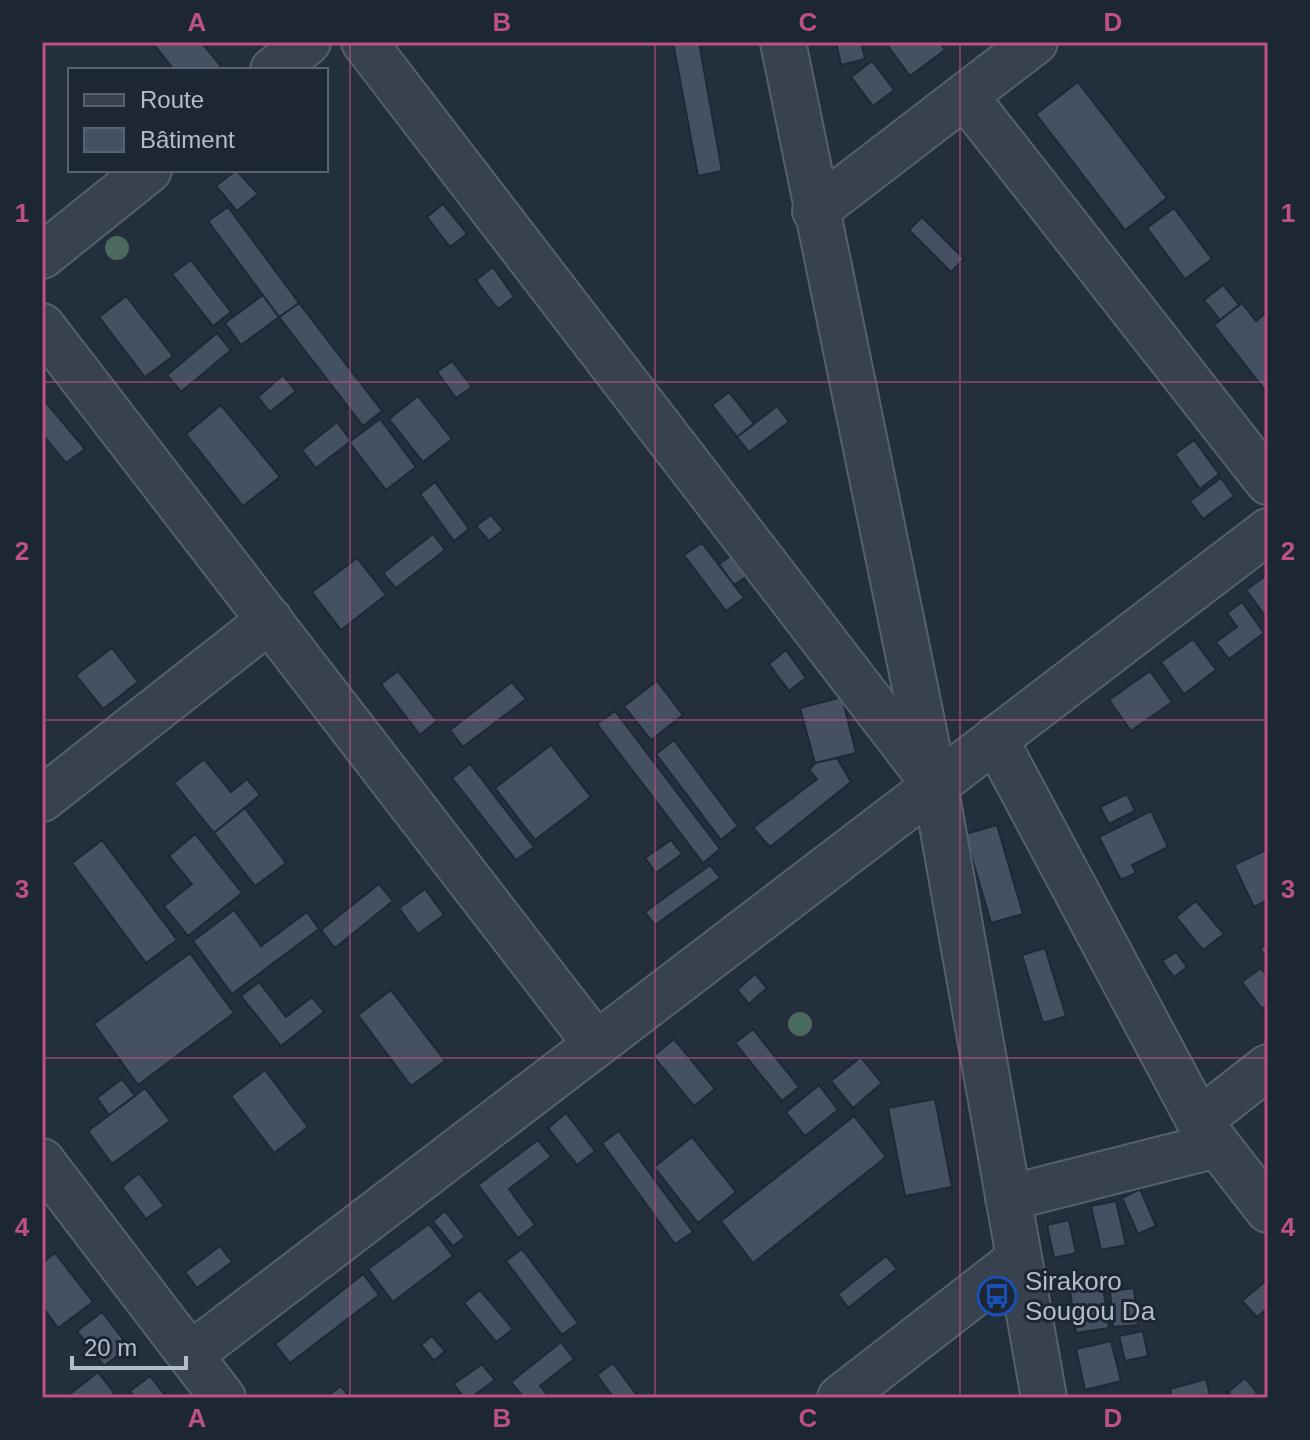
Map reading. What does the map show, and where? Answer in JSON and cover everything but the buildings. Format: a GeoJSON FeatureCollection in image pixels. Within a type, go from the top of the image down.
{"type":"FeatureCollection","features":[{"type":"Feature","properties":{"kind":"street"},"geometry":{"type":"LineString","coordinates":[[276,68],[308,42]]}},
{"type":"Feature","properties":{"kind":"street"},"geometry":{"type":"LineString","coordinates":[[364,42],[935,785]]}},
{"type":"Feature","properties":{"kind":"street"},"geometry":{"type":"LineString","coordinates":[[783,42],[815,211],[935,785],[1044,1398]]}},
{"type":"Feature","properties":{"kind":"street"},"geometry":{"type":"LineString","coordinates":[[815,211],[1035,42]]}},
{"type":"Feature","properties":{"kind":"street"},"geometry":{"type":"LineString","coordinates":[[965,96],[1268,482]]}},
{"type":"Feature","properties":{"kind":"street"},"geometry":{"type":"LineString","coordinates":[[42,256],[147,172]]}},
{"type":"Feature","properties":{"kind":"street"},"geometry":{"type":"LineString","coordinates":[[42,326],[596,1044]]}},
{"type":"Feature","properties":{"kind":"street"},"geometry":{"type":"LineString","coordinates":[[190,1355],[1268,531]]}},
{"type":"Feature","properties":{"kind":"street"},"geometry":{"type":"LineString","coordinates":[[42,799],[270,620]]}},
{"type":"Feature","properties":{"kind":"street"},"geometry":{"type":"LineString","coordinates":[[995,739],[1208,1133],[1268,1210]]}},
{"type":"Feature","properties":{"kind":"street"},"geometry":{"type":"LineString","coordinates":[[1008,1198],[1208,1133],[1268,1067]]}},
{"type":"Feature","properties":{"kind":"street"},"geometry":{"type":"LineString","coordinates":[[42,1161],[223,1398]]}},
{"type":"Feature","properties":{"kind":"street"},"geometry":{"type":"LineString","coordinates":[[840,1398],[1019,1259]]}},
{"type":"Feature","properties":{"kind":"place","name":"Sirakoro Sougou Da"},"geometry":{"type":"Point","coordinates":[997,1296]}}]}
